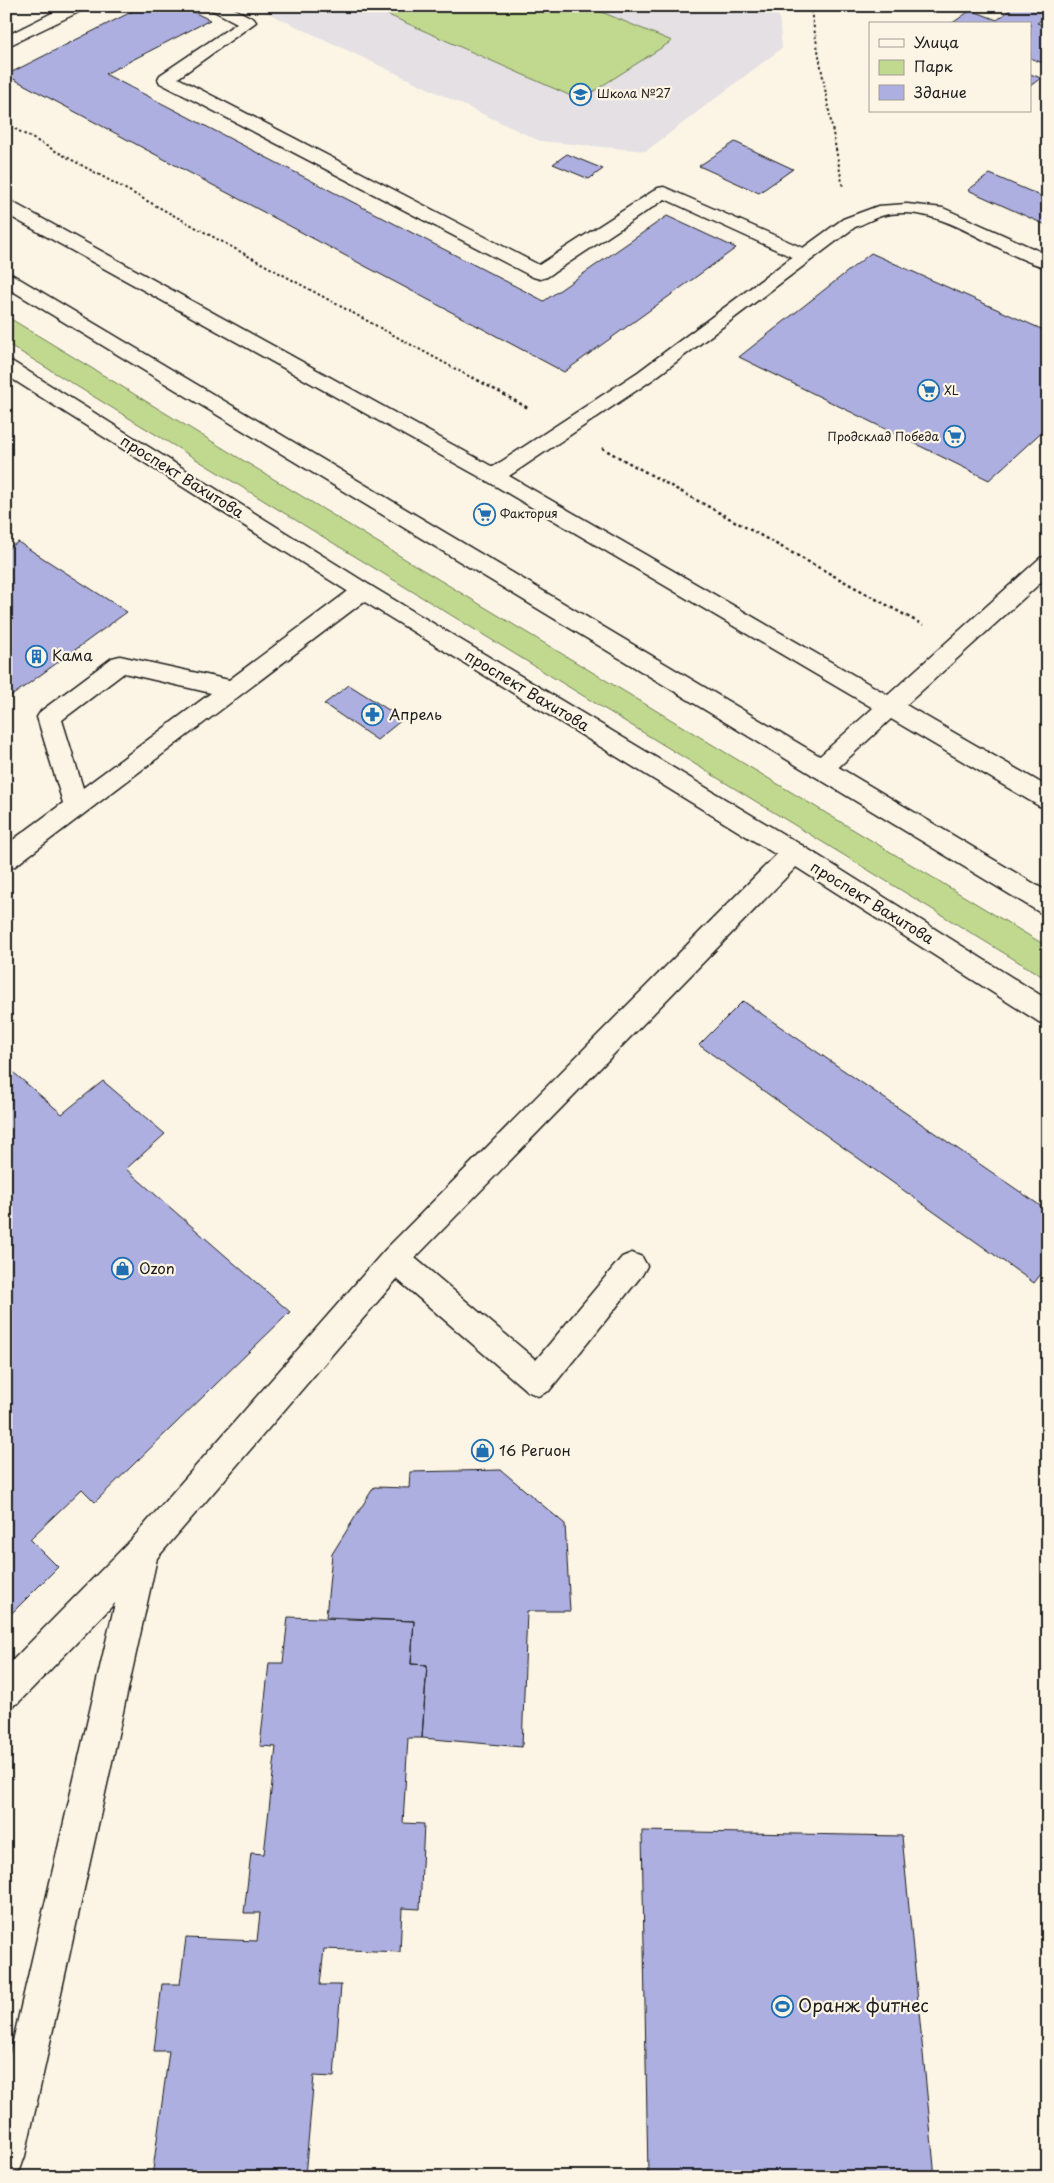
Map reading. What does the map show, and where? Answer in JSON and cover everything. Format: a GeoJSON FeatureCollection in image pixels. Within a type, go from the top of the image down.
{"type":"FeatureCollection","features":[{"type":"Feature","properties":{"kind":"main road"},"geometry":{"type":"LineString","coordinates":[[6,42],[79,6]]}},
{"type":"Feature","properties":{"kind":"main road"},"geometry":{"type":"LineString","coordinates":[[216,6],[248,22],[166,79],[540,273],[664,192],[805,256]]}},
{"type":"Feature","properties":{"kind":"main road"},"geometry":{"type":"LineString","coordinates":[[6,206],[494,476],[1048,799]]}},
{"type":"Feature","properties":{"kind":"main road"},"geometry":{"type":"LineString","coordinates":[[494,476],[645,376],[849,222],[878,211],[907,209],[937,212],[1048,262]]}},
{"type":"Feature","properties":{"kind":"main road"},"geometry":{"type":"LineString","coordinates":[[6,280],[1048,905]]}},
{"type":"Feature","properties":{"kind":"main road","name":"проспект Вахитова"},"geometry":{"type":"LineString","coordinates":[[6,366],[363,591],[794,853],[1048,1014]]}},
{"type":"Feature","properties":{"kind":"main road"},"geometry":{"type":"LineString","coordinates":[[821,769],[1048,563]]}},
{"type":"Feature","properties":{"kind":"main road"},"geometry":{"type":"LineString","coordinates":[[6,859],[363,591]]}},
{"type":"Feature","properties":{"kind":"main road"},"geometry":{"type":"LineString","coordinates":[[76,806],[49,717],[120,664],[233,688]]}},
{"type":"Feature","properties":{"kind":"main road"},"geometry":{"type":"LineString","coordinates":[[6,1692],[142,1550],[395,1259],[794,853]]}},
{"type":"Feature","properties":{"kind":"main road"},"geometry":{"type":"LineString","coordinates":[[395,1259],[538,1381],[632,1266]]}},
{"type":"Feature","properties":{"kind":"main road"},"geometry":{"type":"LineString","coordinates":[[6,2156],[142,1550]]}},
{"type":"Feature","properties":{"kind":"path"},"geometry":{"type":"LineString","coordinates":[[810,6],[849,222]]}},
{"type":"Feature","properties":{"kind":"path"},"geometry":{"type":"LineString","coordinates":[[6,124],[566,428],[958,644]]}},
{"type":"Feature","properties":{"kind":"shaded area","name":"Школа №27"},"geometry":{"type":"Polygon","coordinates":[[[253,6],[778,6],[782,48],[646,151],[540,141],[253,6]]]}},
{"type":"Feature","properties":{"kind":"green space"},"geometry":{"type":"Polygon","coordinates":[[[368,6],[587,6],[672,41],[580,100],[368,6]]]}},
{"type":"Feature","properties":{"kind":"green space"},"geometry":{"type":"Polygon","coordinates":[[[6,316],[1048,947],[1048,980],[6,343],[6,316]]]}},
{"type":"Feature","properties":{"kind":"building"},"geometry":{"type":"Polygon","coordinates":[[[143,6],[181,6],[210,20],[105,74],[544,301],[667,216],[736,248],[564,372],[6,75],[143,6]]]}},
{"type":"Feature","properties":{"kind":"building"},"geometry":{"type":"Polygon","coordinates":[[[999,6],[1048,6],[1048,15],[1037,23],[1048,27],[1048,65],[1032,59],[1032,22],[954,22],[971,10],[997,20],[1010,10],[999,6]]]}},
{"type":"Feature","properties":{"kind":"building"},"geometry":{"type":"Polygon","coordinates":[[[1032,75],[1041,78],[1032,85],[1032,75]]]}},
{"type":"Feature","properties":{"kind":"building"},"geometry":{"type":"Polygon","coordinates":[[[735,142],[793,169],[759,193],[699,166],[735,142]]]}},
{"type":"Feature","properties":{"kind":"building"},"geometry":{"type":"Polygon","coordinates":[[[567,154],[603,169],[589,179],[553,164],[567,154]]]}},
{"type":"Feature","properties":{"kind":"building"},"geometry":{"type":"Polygon","coordinates":[[[990,174],[1048,199],[1048,226],[968,190],[990,174]]]}},
{"type":"Feature","properties":{"kind":"building","name":"XL"},"geometry":{"type":"Polygon","coordinates":[[[871,253],[1048,332],[1048,426],[989,480],[739,357],[871,253]]]}},
{"type":"Feature","properties":{"kind":"building","name":"Кама"},"geometry":{"type":"Polygon","coordinates":[[[18,542],[127,612],[6,700],[6,550],[18,542]]]}},
{"type":"Feature","properties":{"kind":"building"},"geometry":{"type":"Polygon","coordinates":[[[349,685],[403,719],[377,740],[324,704],[349,685]]]}},
{"type":"Feature","properties":{"kind":"building"},"geometry":{"type":"Polygon","coordinates":[[[743,1001],[1048,1211],[1048,1265],[1034,1283],[699,1045],[743,1001]]]}},
{"type":"Feature","properties":{"kind":"building"},"geometry":{"type":"Polygon","coordinates":[[[6,1066],[62,1114],[103,1081],[165,1134],[126,1169],[290,1312],[95,1502],[82,1489],[30,1539],[58,1567],[6,1619],[6,1066]]]}},
{"type":"Feature","properties":{"kind":"building"},"geometry":{"type":"Polygon","coordinates":[[[501,1470],[565,1524],[570,1611],[527,1611],[522,1747],[422,1738],[427,1665],[411,1664],[414,1621],[326,1617],[332,1554],[374,1487],[409,1488],[410,1472],[501,1470]]]}},
{"type":"Feature","properties":{"kind":"building"},"geometry":{"type":"Polygon","coordinates":[[[288,1617],[414,1621],[411,1664],[427,1665],[422,1738],[408,1738],[403,1823],[424,1824],[420,1909],[402,1908],[400,1952],[324,1949],[320,1985],[341,1985],[334,2077],[314,2076],[305,2176],[316,2177],[152,2177],[169,2051],[154,2051],[162,1984],[180,1984],[186,1938],[257,1941],[260,1913],[244,1913],[251,1853],[264,1854],[276,1747],[260,1746],[269,1663],[283,1663],[288,1617]]]}},
{"type":"Feature","properties":{"kind":"building","name":"Оранж фитнес"},"geometry":{"type":"Polygon","coordinates":[[[642,1831],[902,1836],[935,2177],[648,2177],[642,1831]]]}},
{"type":"Feature","properties":{"kind":"place","name":"Школа №27"},"geometry":{"type":"Point","coordinates":[581,94]}},
{"type":"Feature","properties":{"kind":"place","name":"XL"},"geometry":{"type":"Point","coordinates":[928,391]}},
{"type":"Feature","properties":{"kind":"place","name":"Продсклад Победа"},"geometry":{"type":"Point","coordinates":[955,437]}},
{"type":"Feature","properties":{"kind":"place","name":"Фактория"},"geometry":{"type":"Point","coordinates":[484,514]}},
{"type":"Feature","properties":{"kind":"place","name":"Кама"},"geometry":{"type":"Point","coordinates":[36,656]}},
{"type":"Feature","properties":{"kind":"place","name":"Апрель"},"geometry":{"type":"Point","coordinates":[373,715]}},
{"type":"Feature","properties":{"kind":"place","name":"Ozon"},"geometry":{"type":"Point","coordinates":[123,1269]}},
{"type":"Feature","properties":{"kind":"place","name":"16 Регион"},"geometry":{"type":"Point","coordinates":[483,1451]}},
{"type":"Feature","properties":{"kind":"place","name":"Оранж фитнес"},"geometry":{"type":"Point","coordinates":[782,2006]}}]}
